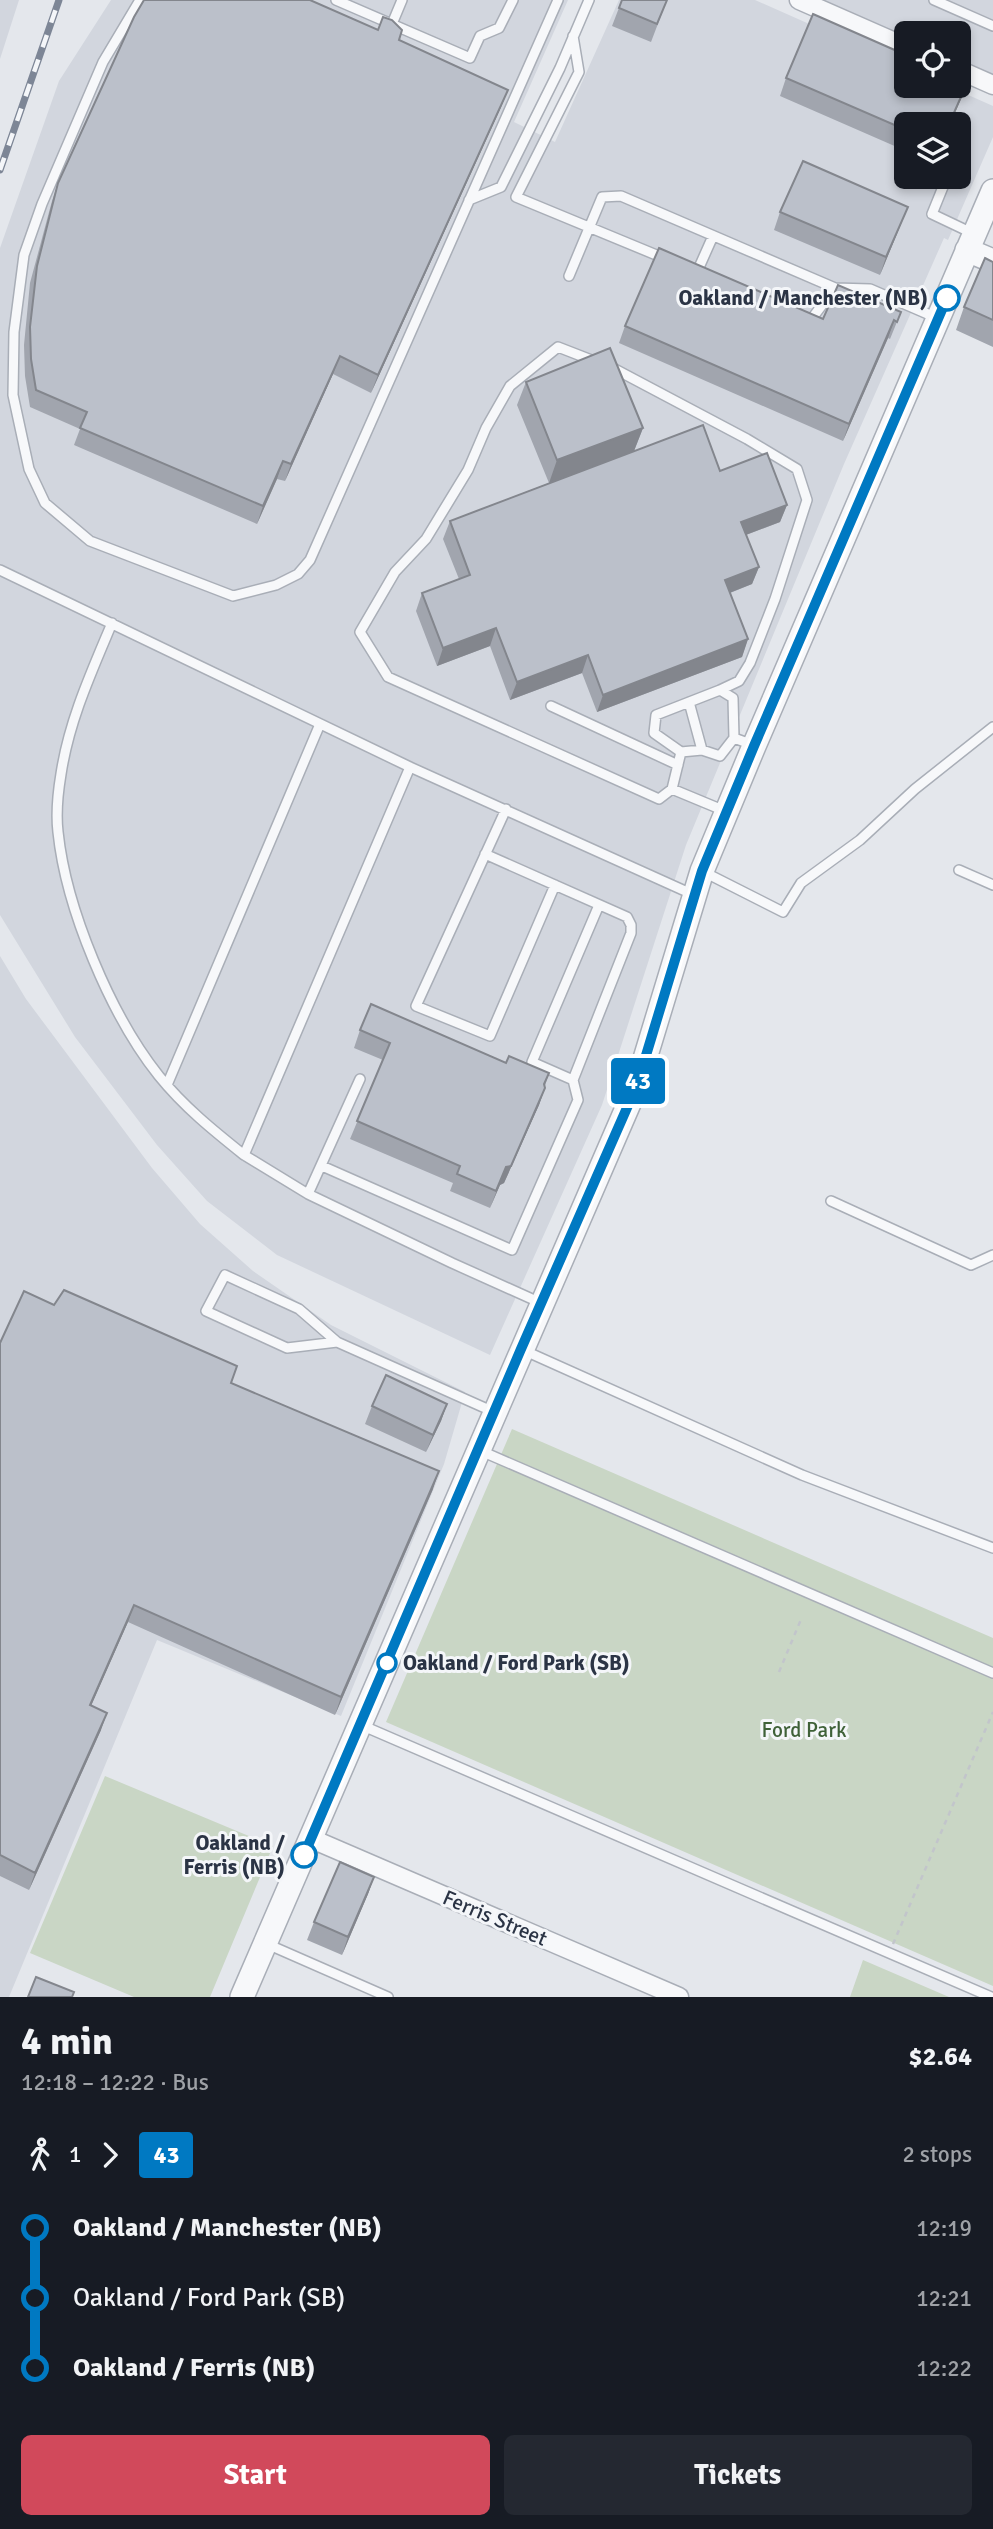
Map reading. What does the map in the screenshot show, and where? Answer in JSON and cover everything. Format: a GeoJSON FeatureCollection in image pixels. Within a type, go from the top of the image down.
{"type":"FeatureCollection","features":[{"type":"Feature","properties":{"kind":"street"},"geometry":{"type":"LineString","coordinates":[[799,0],[894,42]]}},
{"type":"Feature","properties":{"kind":"street"},"geometry":{"type":"LineString","coordinates":[[971,75],[993,85]]}},
{"type":"Feature","properties":{"kind":"street"},"geometry":{"type":"LineString","coordinates":[[242,1997],[637,1085],[694,895],[727,811],[744,741],[939,319],[993,191]]}},
{"type":"Feature","properties":{"kind":"street"},"geometry":{"type":"LineString","coordinates":[[970,242],[993,261]]}},
{"type":"Feature","properties":{"kind":"street","name":"Ferris Street"},"geometry":{"type":"LineString","coordinates":[[312,1839],[678,1997]]}},
{"type":"Feature","properties":{"kind":"lane"},"geometry":{"type":"LineString","coordinates":[[140,0],[103,62],[42,204],[24,255],[13,332],[13,395],[29,469],[45,503],[89,541],[233,596],[276,585],[298,574],[310,560],[558,0]]}},
{"type":"Feature","properties":{"kind":"lane"},"geometry":{"type":"LineString","coordinates":[[336,0],[470,58],[480,36],[499,28],[513,0]]}},
{"type":"Feature","properties":{"kind":"lane"},"geometry":{"type":"LineString","coordinates":[[391,24],[402,0]]}},
{"type":"Feature","properties":{"kind":"lane"},"geometry":{"type":"LineString","coordinates":[[469,200],[501,187],[589,0]]}},
{"type":"Feature","properties":{"kind":"lane"},"geometry":{"type":"LineString","coordinates":[[934,0],[993,26]]}},
{"type":"Feature","properties":{"kind":"lane"},"geometry":{"type":"LineString","coordinates":[[573,36],[579,72],[516,197],[673,262]]}},
{"type":"Feature","properties":{"kind":"lane"},"geometry":{"type":"LineString","coordinates":[[942,189],[932,214],[970,242]]}},
{"type":"Feature","properties":{"kind":"lane"},"geometry":{"type":"LineString","coordinates":[[569,276],[602,197],[621,196],[835,288],[870,289],[939,319]]}},
{"type":"Feature","properties":{"kind":"lane"},"geometry":{"type":"LineString","coordinates":[[696,272],[713,236]]}},
{"type":"Feature","properties":{"kind":"lane"},"geometry":{"type":"LineString","coordinates":[[684,267],[709,278]]}},
{"type":"Feature","properties":{"kind":"lane"},"geometry":{"type":"LineString","coordinates":[[797,315],[810,321],[835,288]]}},
{"type":"Feature","properties":{"kind":"lane"},"geometry":{"type":"LineString","coordinates":[[681,752],[672,789],[659,799],[387,677],[360,632],[395,572],[426,539],[468,470],[485,428],[510,386],[558,347],[618,370],[797,469],[807,500],[775,599],[750,663],[739,681],[656,715],[654,733],[681,752],[702,750],[720,756],[744,741],[733,698],[719,690]]}},
{"type":"Feature","properties":{"kind":"lane"},"geometry":{"type":"LineString","coordinates":[[0,570],[410,768],[694,895]]}},
{"type":"Feature","properties":{"kind":"lane"},"geometry":{"type":"LineString","coordinates":[[112,623],[73,716],[61,775],[58,831],[71,893],[91,954],[121,1022],[167,1085],[197,1117],[244,1155],[308,1195],[541,1303]]}},
{"type":"Feature","properties":{"kind":"lane"},"geometry":{"type":"LineString","coordinates":[[689,702],[702,750]]}},
{"type":"Feature","properties":{"kind":"lane"},"geometry":{"type":"LineString","coordinates":[[551,706],[678,765]]}},
{"type":"Feature","properties":{"kind":"lane"},"geometry":{"type":"LineString","coordinates":[[167,1085],[320,724]]}},
{"type":"Feature","properties":{"kind":"lane"},"geometry":{"type":"LineString","coordinates":[[702,871],[783,912],[801,883],[860,840],[915,789],[993,727]]}},
{"type":"Feature","properties":{"kind":"lane"},"geometry":{"type":"LineString","coordinates":[[244,1155],[410,768]]}},
{"type":"Feature","properties":{"kind":"lane"},"geometry":{"type":"LineString","coordinates":[[672,789],[727,811]]}},
{"type":"Feature","properties":{"kind":"lane"},"geometry":{"type":"LineString","coordinates":[[506,809],[416,1006],[490,1037],[555,885]]}},
{"type":"Feature","properties":{"kind":"lane"},"geometry":{"type":"LineString","coordinates":[[322,1166],[512,1250],[578,1100],[573,1080],[631,933],[631,925],[627,918],[485,854]]}},
{"type":"Feature","properties":{"kind":"lane"},"geometry":{"type":"LineString","coordinates":[[958,870],[993,885]]}},
{"type":"Feature","properties":{"kind":"lane"},"geometry":{"type":"LineString","coordinates":[[573,1080],[532,1062],[599,905]]}},
{"type":"Feature","properties":{"kind":"lane"},"geometry":{"type":"LineString","coordinates":[[308,1195],[360,1079]]}},
{"type":"Feature","properties":{"kind":"lane"},"geometry":{"type":"LineString","coordinates":[[831,1201],[971,1265],[993,1255]]}},
{"type":"Feature","properties":{"kind":"lane"},"geometry":{"type":"LineString","coordinates":[[337,1342],[287,1348],[206,1311],[225,1275],[299,1309],[337,1342],[494,1412]]}},
{"type":"Feature","properties":{"kind":"lane"},"geometry":{"type":"LineString","coordinates":[[521,1349],[802,1475],[993,1548]]}},
{"type":"Feature","properties":{"kind":"lane"},"geometry":{"type":"LineString","coordinates":[[478,1450],[993,1673]]}},
{"type":"Feature","properties":{"kind":"lane"},"geometry":{"type":"LineString","coordinates":[[361,1725],[991,1997]]}},
{"type":"Feature","properties":{"kind":"lane"},"geometry":{"type":"LineString","coordinates":[[266,1944],[388,1997]]}},
{"type":"Feature","properties":{"kind":"path"},"geometry":{"type":"LineString","coordinates":[[779,1672],[802,1617]]}},
{"type":"Feature","properties":{"kind":"path"},"geometry":{"type":"LineString","coordinates":[[889,1953],[993,1712]]}},
{"type":"Feature","properties":{"kind":"shaded area"},"geometry":{"type":"Polygon","coordinates":[[[0,0],[19,0],[0,59],[0,0]]]}},
{"type":"Feature","properties":{"kind":"shaded area"},"geometry":{"type":"Polygon","coordinates":[[[111,0],[568,0],[514,122],[555,142],[619,0],[755,0],[894,62],[894,98],[971,96],[993,106],[993,137],[971,187],[971,112],[894,112],[894,189],[970,189],[948,240],[944,238],[844,464],[686,845],[602,1105],[490,1355],[277,1255],[207,1201],[157,1145],[75,1037],[0,915],[0,248],[59,81],[111,0]]]}},
{"type":"Feature","properties":{"kind":"shaded area"},"geometry":{"type":"Polygon","coordinates":[[[817,0],[993,0],[993,84],[971,74],[971,21],[894,21],[894,37],[817,0]]]}},
{"type":"Feature","properties":{"kind":"shaded area"},"geometry":{"type":"Polygon","coordinates":[[[0,956],[26,999],[152,1168],[200,1224],[253,1271],[331,1325],[465,1392],[444,1464],[341,1716],[157,1640],[9,1997],[0,1997],[0,956]]]}},
{"type":"Feature","properties":{"kind":"green space","name":"Ford Park"},"geometry":{"type":"Polygon","coordinates":[[[512,1429],[993,1638],[993,1986],[386,1722],[512,1429]]]}},
{"type":"Feature","properties":{"kind":"green space"},"geometry":{"type":"Polygon","coordinates":[[[105,1776],[273,1846],[210,1997],[134,1997],[30,1953],[105,1776]]]}},
{"type":"Feature","properties":{"kind":"green space"},"geometry":{"type":"Polygon","coordinates":[[[863,1960],[949,1997],[850,1997],[863,1960]]]}},
{"type":"Feature","properties":{"kind":"building"},"geometry":{"type":"Polygon","coordinates":[[[144,0],[310,0],[378,30],[383,17],[392,20],[402,30],[399,40],[508,90],[378,375],[340,356],[291,464],[283,461],[263,506],[80,428],[87,412],[36,390],[30,327],[37,266],[58,183],[144,0]]]}},
{"type":"Feature","properties":{"kind":"building"},"geometry":{"type":"Polygon","coordinates":[[[622,0],[667,0],[657,24],[619,8],[622,0]]]}},
{"type":"Feature","properties":{"kind":"building"},"geometry":{"type":"Polygon","coordinates":[[[813,14],[894,50],[894,98],[960,98],[954,112],[894,112],[894,125],[786,78],[813,14]]]}},
{"type":"Feature","properties":{"kind":"building"},"geometry":{"type":"Polygon","coordinates":[[[803,161],[908,207],[886,257],[780,212],[803,161]]]}},
{"type":"Feature","properties":{"kind":"building"},"geometry":{"type":"Polygon","coordinates":[[[659,248],[823,319],[838,285],[901,312],[897,322],[894,320],[849,424],[625,326],[659,248]]]}},
{"type":"Feature","properties":{"kind":"building"},"geometry":{"type":"Polygon","coordinates":[[[985,258],[993,262],[993,320],[964,307],[985,258]]]}},
{"type":"Feature","properties":{"kind":"building"},"geometry":{"type":"Polygon","coordinates":[[[610,348],[643,428],[557,460],[526,382],[610,348]]]}},
{"type":"Feature","properties":{"kind":"building"},"geometry":{"type":"Polygon","coordinates":[[[703,425],[720,471],[767,453],[787,505],[741,522],[759,567],[725,580],[748,639],[603,695],[588,655],[517,682],[496,628],[443,648],[422,593],[470,575],[450,521],[703,425]]]}},
{"type":"Feature","properties":{"kind":"building"},"geometry":{"type":"Polygon","coordinates":[[[371,1004],[506,1063],[509,1056],[549,1073],[511,1166],[506,1167],[496,1191],[457,1174],[460,1166],[357,1121],[390,1043],[360,1030],[371,1004]]]}},
{"type":"Feature","properties":{"kind":"building"},"geometry":{"type":"Polygon","coordinates":[[[64,1290],[237,1366],[231,1383],[439,1471],[341,1697],[134,1605],[90,1705],[107,1713],[35,1873],[0,1855],[0,1343],[24,1291],[54,1305],[64,1290]]]}},
{"type":"Feature","properties":{"kind":"building"},"geometry":{"type":"Polygon","coordinates":[[[386,1375],[447,1404],[433,1435],[372,1406],[386,1375]]]}},
{"type":"Feature","properties":{"kind":"building"},"geometry":{"type":"Polygon","coordinates":[[[340,1862],[374,1877],[348,1937],[314,1922],[340,1862]]]}},
{"type":"Feature","properties":{"kind":"building"},"geometry":{"type":"Polygon","coordinates":[[[36,1977],[74,1992],[72,1997],[28,1997],[36,1977]]]}},
{"type":"Feature","properties":{"kind":"railway"},"geometry":{"type":"LineString","coordinates":[[0,170],[59,0]]}},
{"type":"Feature","properties":{"kind":"bus line","name":"43"},"geometry":{"type":"LineString","coordinates":[[304,1855],[637,1085],[702,871],[947,298]]}},
{"type":"Feature","properties":{"kind":"place","name":"Oakland / Manchester (NB)"},"geometry":{"type":"Point","coordinates":[947,298]}},
{"type":"Feature","properties":{"kind":"place","name":"Oakland / Ford Park (SB)"},"geometry":{"type":"Point","coordinates":[387,1663]}},
{"type":"Feature","properties":{"kind":"place","name":"Oakland / Ferris (NB)"},"geometry":{"type":"Point","coordinates":[304,1855]}}]}
